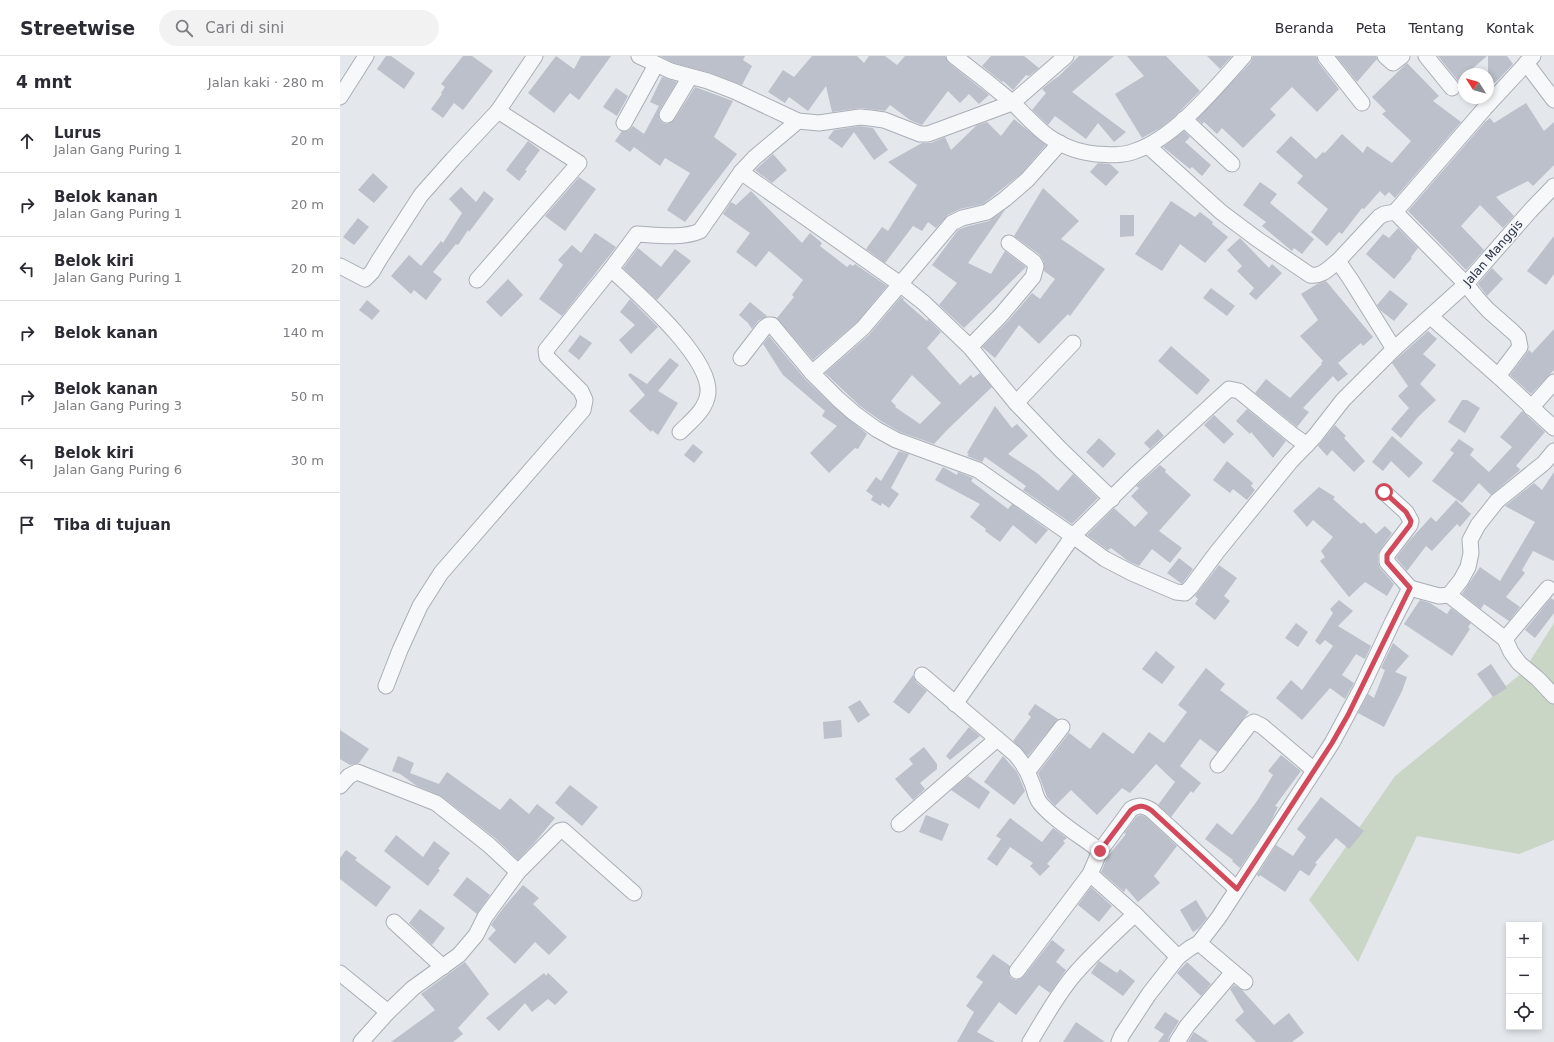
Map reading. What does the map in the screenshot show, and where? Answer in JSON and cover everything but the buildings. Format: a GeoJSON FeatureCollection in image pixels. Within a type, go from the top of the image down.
{"type":"FeatureCollection","features":[{"type":"Feature","properties":{"kind":"street"},"geometry":{"type":"LineString","coordinates":[[340,97],[366,56]]}},
{"type":"Feature","properties":{"kind":"street"},"geometry":{"type":"LineString","coordinates":[[340,266],[365,279],[372,272],[378,260],[421,195],[453,158],[498,111],[535,56]]}},
{"type":"Feature","properties":{"kind":"street"},"geometry":{"type":"LineString","coordinates":[[639,56],[656,65],[690,77],[708,81],[734,91],[798,121],[819,123],[860,117],[870,118],[884,120],[920,134],[928,134],[1012,103],[1066,56]]}},
{"type":"Feature","properties":{"kind":"street"},"geometry":{"type":"LineString","coordinates":[[954,56],[1012,103],[1044,133],[1060,144],[1082,152],[1111,155],[1134,152],[1148,146],[1167,134],[1184,119],[1244,56]]}},
{"type":"Feature","properties":{"kind":"street"},"geometry":{"type":"LineString","coordinates":[[1325,56],[1362,103]]}},
{"type":"Feature","properties":{"kind":"street"},"geometry":{"type":"LineString","coordinates":[[1385,56],[1393,63],[1402,56]]}},
{"type":"Feature","properties":{"kind":"street"},"geometry":{"type":"LineString","coordinates":[[1426,56],[1452,88]]}},
{"type":"Feature","properties":{"kind":"street"},"geometry":{"type":"LineString","coordinates":[[1148,146],[1222,212],[1257,239],[1310,275],[1316,276],[1324,273],[1338,261],[1379,217],[1395,212],[1485,108],[1530,60],[1554,100]]}},
{"type":"Feature","properties":{"kind":"street"},"geometry":{"type":"LineString","coordinates":[[624,123],[656,65]]}},
{"type":"Feature","properties":{"kind":"street"},"geometry":{"type":"LineString","coordinates":[[667,115],[690,77]]}},
{"type":"Feature","properties":{"kind":"street"},"geometry":{"type":"LineString","coordinates":[[477,280],[579,163],[498,111]]}},
{"type":"Feature","properties":{"kind":"street"},"geometry":{"type":"LineString","coordinates":[[1184,119],[1232,164]]}},
{"type":"Feature","properties":{"kind":"street"},"geometry":{"type":"LineString","coordinates":[[386,686],[420,606],[441,573],[583,410],[585,400],[581,391],[547,357],[546,350],[612,269],[637,234],[692,234],[700,230],[741,172],[754,158],[798,121]]}},
{"type":"Feature","properties":{"kind":"street"},"geometry":{"type":"LineString","coordinates":[[812,373],[863,328],[952,223],[962,218],[987,212],[1005,199],[1028,180],[1060,144]]}},
{"type":"Feature","properties":{"kind":"street"},"geometry":{"type":"LineString","coordinates":[[741,172],[900,284],[924,303],[970,347],[1016,403],[1060,450],[1112,498]]}},
{"type":"Feature","properties":{"kind":"street","name":"Jalan Manggis"},"geometry":{"type":"LineString","coordinates":[[1072,536],[1104,559],[1168,589],[1185,593],[1291,461],[1307,445],[1343,400],[1394,349],[1466,284],[1554,186]]}},
{"type":"Feature","properties":{"kind":"street"},"geometry":{"type":"LineString","coordinates":[[1395,212],[1466,284],[1488,310],[1513,332],[1520,342],[1520,348],[1498,376]]}},
{"type":"Feature","properties":{"kind":"street"},"geometry":{"type":"LineString","coordinates":[[970,347],[1001,315],[1033,277],[1036,266],[1034,262],[1009,243]]}},
{"type":"Feature","properties":{"kind":"street"},"geometry":{"type":"LineString","coordinates":[[1338,261],[1394,349]]}},
{"type":"Feature","properties":{"kind":"street"},"geometry":{"type":"LineString","coordinates":[[612,269],[668,325],[690,350],[701,367],[706,380],[708,392],[706,399],[703,408],[680,432]]}},
{"type":"Feature","properties":{"kind":"street"},"geometry":{"type":"LineString","coordinates":[[1431,317],[1554,428]]}},
{"type":"Feature","properties":{"kind":"street"},"geometry":{"type":"LineString","coordinates":[[741,358],[764,328],[768,325],[772,325],[812,373],[854,413],[876,429],[896,440],[978,470],[1072,536]]}},
{"type":"Feature","properties":{"kind":"street"},"geometry":{"type":"LineString","coordinates":[[1016,403],[1073,342]]}},
{"type":"Feature","properties":{"kind":"street"},"geometry":{"type":"LineString","coordinates":[[1531,408],[1554,382]]}},
{"type":"Feature","properties":{"kind":"street"},"geometry":{"type":"LineString","coordinates":[[955,704],[1072,536],[1229,389],[1239,391],[1307,445]]}},
{"type":"Feature","properties":{"kind":"street"},"geometry":{"type":"LineString","coordinates":[[1449,595],[1461,580],[1468,567],[1471,554],[1470,540],[1478,525],[1498,501],[1549,466],[1554,451]]}},
{"type":"Feature","properties":{"kind":"street"},"geometry":{"type":"LineString","coordinates":[[1384,492],[1406,512],[1411,521],[1410,525],[1387,555],[1387,562],[1410,588],[1439,596],[1449,595],[1505,639],[1519,664],[1538,679],[1554,696]]}},
{"type":"Feature","properties":{"kind":"street"},"geometry":{"type":"LineString","coordinates":[[1119,1042],[1149,994],[1178,957],[1199,943],[1219,917],[1314,770],[1348,715],[1410,588]]}},
{"type":"Feature","properties":{"kind":"street"},"geometry":{"type":"LineString","coordinates":[[1505,639],[1548,588]]}},
{"type":"Feature","properties":{"kind":"street"},"geometry":{"type":"LineString","coordinates":[[922,675],[1019,759],[1028,771],[1035,794],[1040,802],[1052,814],[1100,851]]}},
{"type":"Feature","properties":{"kind":"street"},"geometry":{"type":"LineString","coordinates":[[1218,765],[1249,724],[1254,722],[1262,726],[1314,770]]}},
{"type":"Feature","properties":{"kind":"street"},"geometry":{"type":"LineString","coordinates":[[1028,771],[1062,727]]}},
{"type":"Feature","properties":{"kind":"street"},"geometry":{"type":"LineString","coordinates":[[899,824],[997,739]]}},
{"type":"Feature","properties":{"kind":"street"},"geometry":{"type":"LineString","coordinates":[[340,786],[349,776],[357,772],[436,804],[489,845],[518,872]]}},
{"type":"Feature","properties":{"kind":"street"},"geometry":{"type":"LineString","coordinates":[[1017,971],[1090,874],[1100,851],[1131,810],[1138,806],[1144,806],[1151,810],[1237,889]]}},
{"type":"Feature","properties":{"kind":"street"},"geometry":{"type":"LineString","coordinates":[[361,1042],[388,1012],[413,988],[458,955],[476,935],[485,917],[505,887],[559,831],[563,830],[634,893]]}},
{"type":"Feature","properties":{"kind":"street"},"geometry":{"type":"LineString","coordinates":[[1090,874],[1135,914],[1178,957]]}},
{"type":"Feature","properties":{"kind":"street"},"geometry":{"type":"LineString","coordinates":[[1030,1042],[1059,995],[1074,976],[1098,949],[1135,914]]}},
{"type":"Feature","properties":{"kind":"street"},"geometry":{"type":"LineString","coordinates":[[394,922],[443,967]]}},
{"type":"Feature","properties":{"kind":"street"},"geometry":{"type":"LineString","coordinates":[[1199,943],[1245,982]]}},
{"type":"Feature","properties":{"kind":"street"},"geometry":{"type":"LineString","coordinates":[[1181,1040],[1233,972]]}},
{"type":"Feature","properties":{"kind":"street"},"geometry":{"type":"LineString","coordinates":[[340,973],[388,1012]]}},
{"type":"Feature","properties":{"kind":"green space"},"geometry":{"type":"Polygon","coordinates":[[[1554,623],[1554,840],[1519,854],[1417,836],[1358,962],[1309,900],[1395,776],[1523,672],[1554,623]]]}},
{"type":"Feature","properties":{"kind":"route"},"geometry":{"type":"LineString","coordinates":[[1100,851],[1131,810],[1138,806],[1144,806],[1151,810],[1237,889],[1332,743],[1348,715],[1410,588],[1386,559],[1387,555],[1410,525],[1410,517],[1384,492]]}}]}
